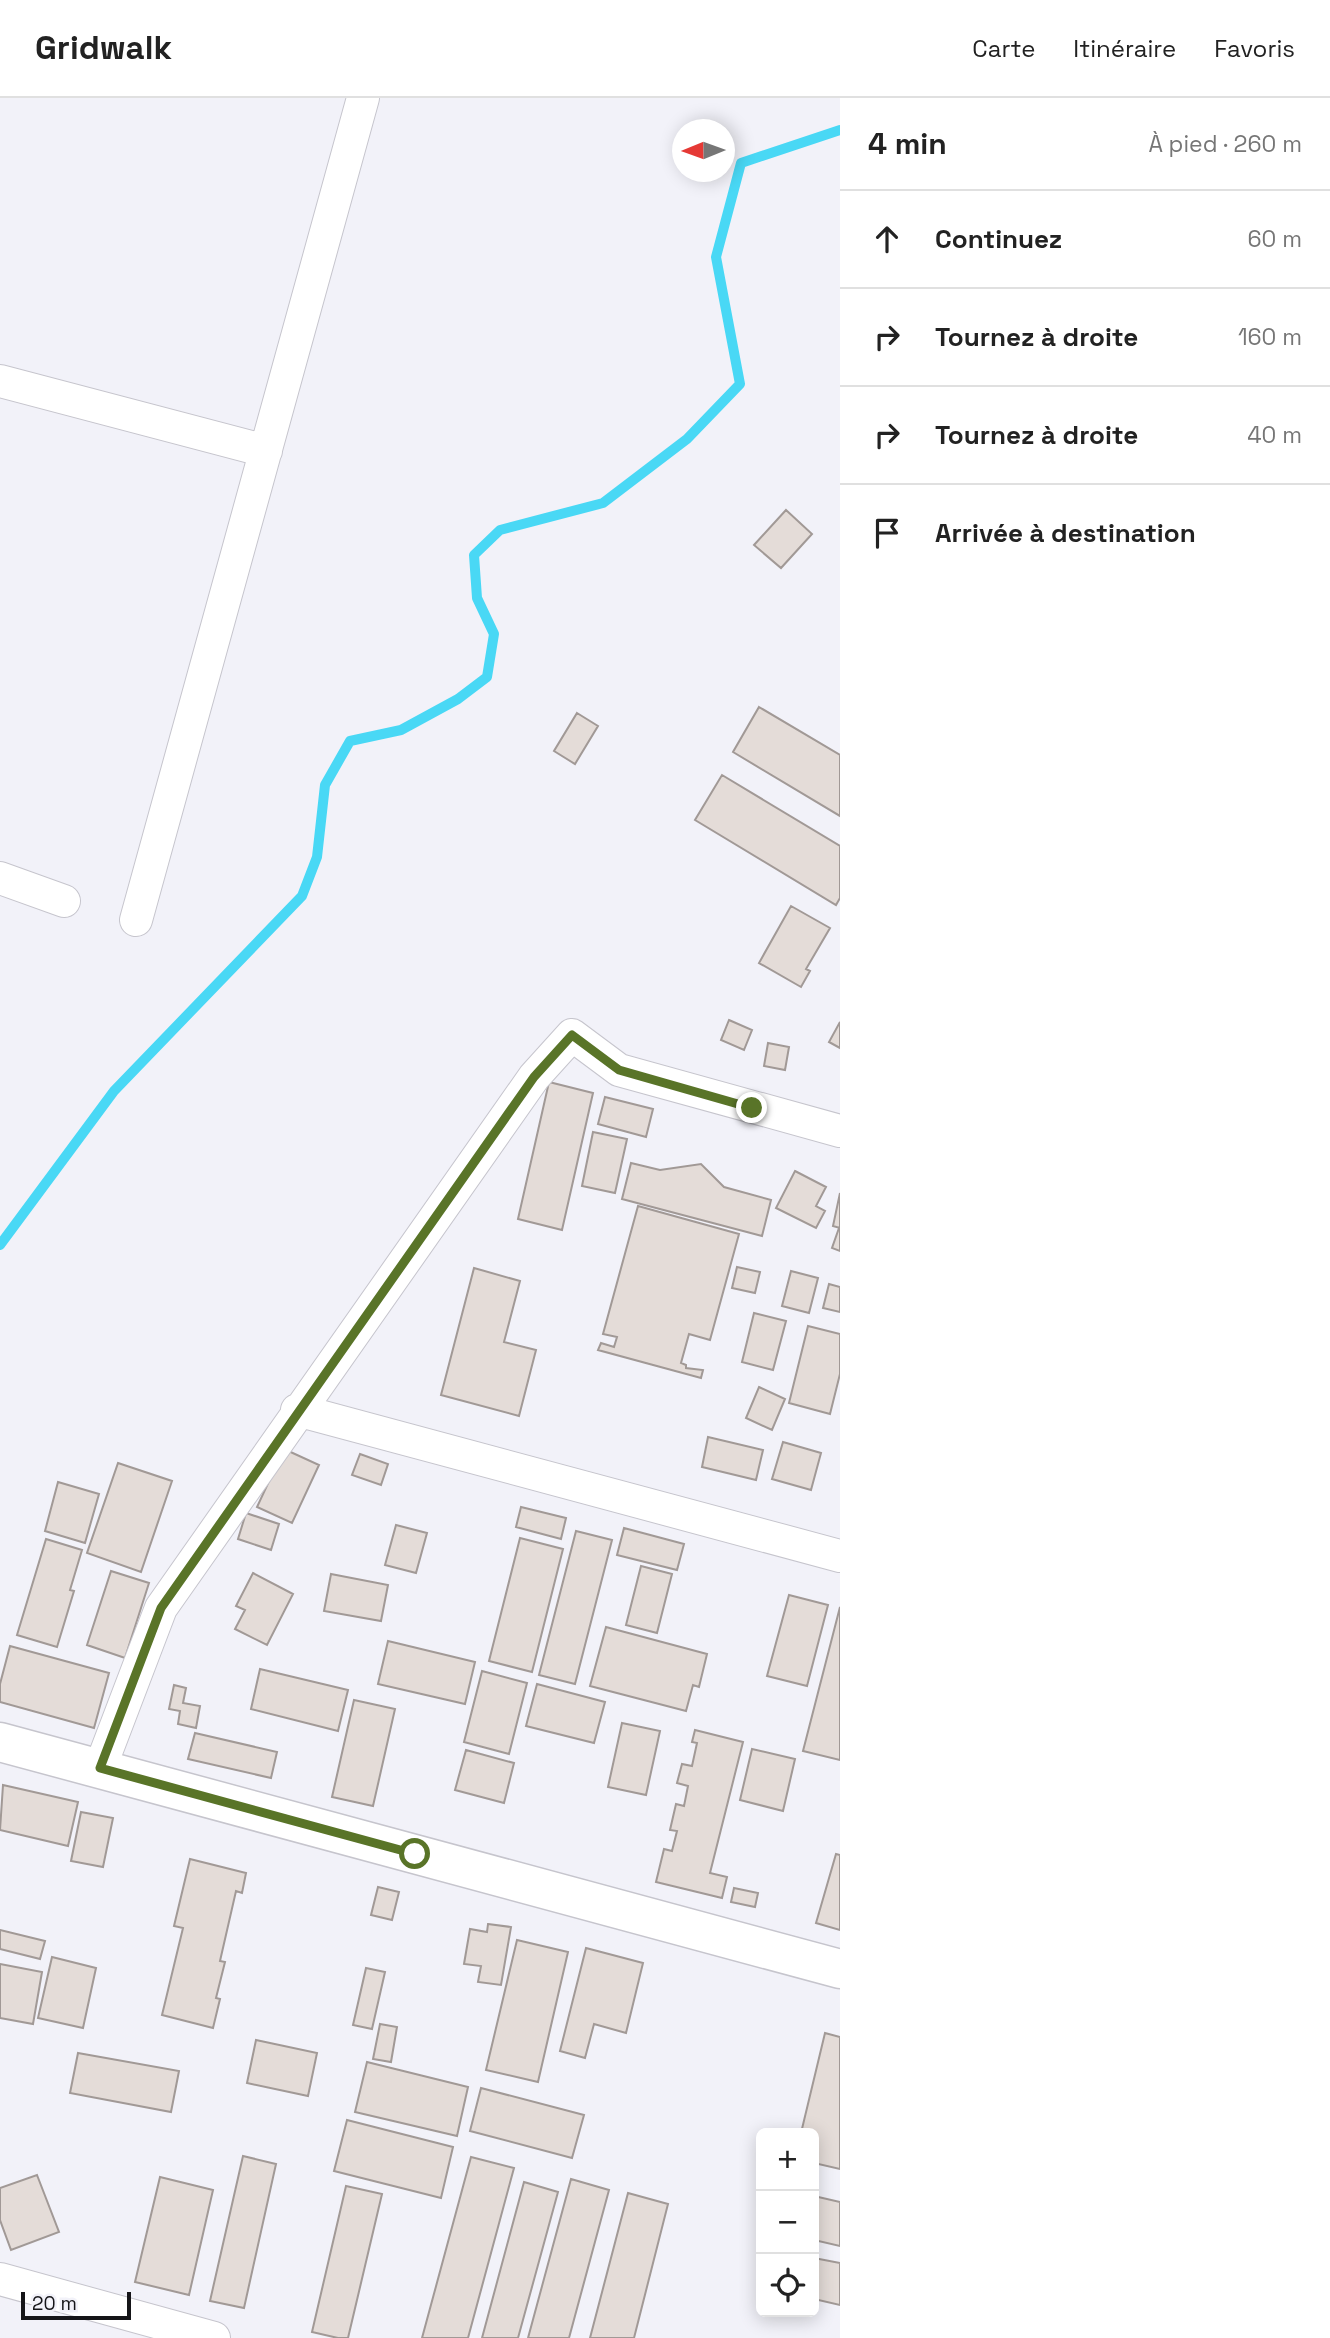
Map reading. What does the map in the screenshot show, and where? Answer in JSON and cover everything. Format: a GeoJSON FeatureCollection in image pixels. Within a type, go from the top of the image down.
{"type":"FeatureCollection","features":[{"type":"Feature","properties":{"kind":"street"},"geometry":{"type":"LineString","coordinates":[[136,920],[363,98]]}},
{"type":"Feature","properties":{"kind":"street"},"geometry":{"type":"LineString","coordinates":[[0,381],[266,451]]}},
{"type":"Feature","properties":{"kind":"street"},"geometry":{"type":"LineString","coordinates":[[0,878],[64,901]]}},
{"type":"Feature","properties":{"kind":"street"},"geometry":{"type":"LineString","coordinates":[[100,1768],[161,1608],[297,1410],[534,1077],[572,1035],[619,1070],[840,1131]]}},
{"type":"Feature","properties":{"kind":"street"},"geometry":{"type":"LineString","coordinates":[[297,1410],[840,1556]]}},
{"type":"Feature","properties":{"kind":"street"},"geometry":{"type":"LineString","coordinates":[[0,1742],[840,1969]]}},
{"type":"Feature","properties":{"kind":"street"},"geometry":{"type":"LineString","coordinates":[[0,2279],[214,2338]]}},
{"type":"Feature","properties":{"kind":"building"},"geometry":{"type":"Polygon","coordinates":[[[786,510],[812,534],[781,568],[754,545],[786,510]]]}},
{"type":"Feature","properties":{"kind":"building"},"geometry":{"type":"Polygon","coordinates":[[[759,707],[840,755],[840,816],[733,752],[759,707]]]}},
{"type":"Feature","properties":{"kind":"building"},"geometry":{"type":"Polygon","coordinates":[[[577,713],[598,726],[575,764],[554,751],[577,713]]]}},
{"type":"Feature","properties":{"kind":"building"},"geometry":{"type":"Polygon","coordinates":[[[722,775],[840,846],[840,898],[836,905],[695,820],[722,775]]]}},
{"type":"Feature","properties":{"kind":"building"},"geometry":{"type":"Polygon","coordinates":[[[791,906],[830,928],[806,969],[810,971],[801,987],[759,963],[791,906]]]}},
{"type":"Feature","properties":{"kind":"building"},"geometry":{"type":"Polygon","coordinates":[[[729,1020],[752,1030],[744,1050],[721,1040],[729,1020]]]}},
{"type":"Feature","properties":{"kind":"building"},"geometry":{"type":"Polygon","coordinates":[[[840,1022],[840,1048],[829,1042],[840,1022]]]}},
{"type":"Feature","properties":{"kind":"building"},"geometry":{"type":"Polygon","coordinates":[[[768,1043],[789,1047],[785,1070],[764,1066],[768,1043]]]}},
{"type":"Feature","properties":{"kind":"building"},"geometry":{"type":"Polygon","coordinates":[[[549,1082],[593,1093],[562,1230],[518,1219],[549,1082]]]}},
{"type":"Feature","properties":{"kind":"building"},"geometry":{"type":"Polygon","coordinates":[[[605,1097],[653,1109],[646,1137],[598,1124],[605,1097]]]}},
{"type":"Feature","properties":{"kind":"building"},"geometry":{"type":"Polygon","coordinates":[[[593,1132],[627,1139],[615,1193],[582,1186],[593,1132]]]}},
{"type":"Feature","properties":{"kind":"building"},"geometry":{"type":"Polygon","coordinates":[[[631,1163],[660,1170],[701,1164],[724,1187],[771,1200],[762,1236],[622,1199],[631,1163]]]}},
{"type":"Feature","properties":{"kind":"building"},"geometry":{"type":"Polygon","coordinates":[[[795,1171],[826,1187],[816,1206],[825,1211],[816,1228],[776,1208],[795,1171]]]}},
{"type":"Feature","properties":{"kind":"building"},"geometry":{"type":"Polygon","coordinates":[[[840,1193],[840,1228],[833,1226],[840,1193]]]}},
{"type":"Feature","properties":{"kind":"building"},"geometry":{"type":"Polygon","coordinates":[[[638,1206],[739,1234],[710,1340],[689,1334],[681,1363],[686,1365],[686,1368],[703,1370],[701,1378],[598,1350],[601,1343],[614,1347],[617,1337],[603,1334],[638,1206]]]}},
{"type":"Feature","properties":{"kind":"building"},"geometry":{"type":"Polygon","coordinates":[[[840,1229],[840,1251],[832,1248],[840,1229]]]}},
{"type":"Feature","properties":{"kind":"building"},"geometry":{"type":"Polygon","coordinates":[[[737,1267],[760,1272],[755,1293],[732,1288],[737,1267]]]}},
{"type":"Feature","properties":{"kind":"building"},"geometry":{"type":"Polygon","coordinates":[[[474,1268],[520,1281],[504,1342],[536,1350],[519,1416],[441,1395],[474,1268]]]}},
{"type":"Feature","properties":{"kind":"building"},"geometry":{"type":"Polygon","coordinates":[[[791,1271],[818,1278],[809,1313],[782,1306],[791,1271]]]}},
{"type":"Feature","properties":{"kind":"building"},"geometry":{"type":"Polygon","coordinates":[[[829,1284],[840,1287],[840,1312],[823,1308],[829,1284]]]}},
{"type":"Feature","properties":{"kind":"building"},"geometry":{"type":"Polygon","coordinates":[[[754,1313],[786,1321],[773,1370],[742,1362],[754,1313]]]}},
{"type":"Feature","properties":{"kind":"building"},"geometry":{"type":"Polygon","coordinates":[[[808,1326],[840,1334],[840,1374],[830,1414],[789,1403],[808,1326]]]}},
{"type":"Feature","properties":{"kind":"building"},"geometry":{"type":"Polygon","coordinates":[[[759,1387],[785,1399],[772,1430],[746,1418],[759,1387]]]}},
{"type":"Feature","properties":{"kind":"building"},"geometry":{"type":"Polygon","coordinates":[[[708,1437],[763,1450],[756,1480],[702,1467],[708,1437]]]}},
{"type":"Feature","properties":{"kind":"building"},"geometry":{"type":"Polygon","coordinates":[[[783,1442],[821,1453],[811,1490],[772,1479],[783,1442]]]}},
{"type":"Feature","properties":{"kind":"building"},"geometry":{"type":"Polygon","coordinates":[[[284,1449],[319,1465],[292,1523],[257,1507],[284,1449]]]}},
{"type":"Feature","properties":{"kind":"building"},"geometry":{"type":"Polygon","coordinates":[[[360,1454],[388,1464],[381,1485],[352,1475],[360,1454]]]}},
{"type":"Feature","properties":{"kind":"building"},"geometry":{"type":"Polygon","coordinates":[[[118,1463],[172,1481],[141,1572],[87,1553],[118,1463]]]}},
{"type":"Feature","properties":{"kind":"building"},"geometry":{"type":"Polygon","coordinates":[[[58,1482],[99,1494],[85,1543],[45,1531],[58,1482]]]}},
{"type":"Feature","properties":{"kind":"building"},"geometry":{"type":"Polygon","coordinates":[[[521,1507],[566,1518],[561,1539],[516,1527],[521,1507]]]}},
{"type":"Feature","properties":{"kind":"building"},"geometry":{"type":"Polygon","coordinates":[[[246,1513],[279,1524],[271,1550],[238,1539],[246,1513]]]}},
{"type":"Feature","properties":{"kind":"building"},"geometry":{"type":"Polygon","coordinates":[[[396,1525],[427,1533],[416,1573],[385,1565],[396,1525]]]}},
{"type":"Feature","properties":{"kind":"building"},"geometry":{"type":"Polygon","coordinates":[[[624,1528],[684,1544],[677,1570],[617,1555],[624,1528]]]}},
{"type":"Feature","properties":{"kind":"building"},"geometry":{"type":"Polygon","coordinates":[[[576,1531],[612,1540],[575,1684],[539,1675],[576,1531]]]}},
{"type":"Feature","properties":{"kind":"building"},"geometry":{"type":"Polygon","coordinates":[[[520,1538],[563,1549],[532,1672],[489,1661],[520,1538]]]}},
{"type":"Feature","properties":{"kind":"building"},"geometry":{"type":"Polygon","coordinates":[[[46,1539],[82,1550],[70,1590],[74,1591],[57,1647],[17,1635],[46,1539]]]}},
{"type":"Feature","properties":{"kind":"building"},"geometry":{"type":"Polygon","coordinates":[[[641,1566],[672,1574],[657,1633],[626,1625],[641,1566]]]}},
{"type":"Feature","properties":{"kind":"building"},"geometry":{"type":"Polygon","coordinates":[[[111,1571],[149,1583],[125,1658],[87,1645],[111,1571]]]}},
{"type":"Feature","properties":{"kind":"building"},"geometry":{"type":"Polygon","coordinates":[[[253,1573],[293,1594],[267,1645],[235,1629],[245,1610],[236,1606],[253,1573]]]}},
{"type":"Feature","properties":{"kind":"building"},"geometry":{"type":"Polygon","coordinates":[[[331,1574],[388,1585],[381,1621],[324,1611],[331,1574]]]}},
{"type":"Feature","properties":{"kind":"building"},"geometry":{"type":"Polygon","coordinates":[[[789,1595],[828,1605],[807,1686],[767,1676],[789,1595]]]}},
{"type":"Feature","properties":{"kind":"building"},"geometry":{"type":"Polygon","coordinates":[[[840,1607],[840,1760],[803,1751],[840,1607]]]}},
{"type":"Feature","properties":{"kind":"building"},"geometry":{"type":"Polygon","coordinates":[[[606,1627],[707,1654],[699,1687],[693,1685],[686,1711],[590,1686],[606,1627]]]}},
{"type":"Feature","properties":{"kind":"building"},"geometry":{"type":"Polygon","coordinates":[[[388,1641],[475,1662],[465,1704],[378,1684],[388,1641]]]}},
{"type":"Feature","properties":{"kind":"building"},"geometry":{"type":"Polygon","coordinates":[[[10,1646],[109,1673],[94,1728],[0,1702],[0,1684],[10,1646]]]}},
{"type":"Feature","properties":{"kind":"building"},"geometry":{"type":"Polygon","coordinates":[[[260,1669],[348,1690],[338,1731],[251,1709],[260,1669]]]}},
{"type":"Feature","properties":{"kind":"building"},"geometry":{"type":"Polygon","coordinates":[[[482,1671],[527,1683],[509,1754],[464,1742],[482,1671]]]}},
{"type":"Feature","properties":{"kind":"building"},"geometry":{"type":"Polygon","coordinates":[[[537,1684],[605,1702],[594,1743],[526,1726],[537,1684]]]}},
{"type":"Feature","properties":{"kind":"building"},"geometry":{"type":"Polygon","coordinates":[[[174,1685],[186,1688],[183,1703],[200,1706],[196,1728],[178,1724],[180,1711],[169,1709],[174,1685]]]}},
{"type":"Feature","properties":{"kind":"building"},"geometry":{"type":"Polygon","coordinates":[[[354,1700],[395,1709],[373,1806],[332,1797],[354,1700]]]}},
{"type":"Feature","properties":{"kind":"building"},"geometry":{"type":"Polygon","coordinates":[[[622,1723],[660,1731],[646,1795],[608,1787],[622,1723]]]}},
{"type":"Feature","properties":{"kind":"building"},"geometry":{"type":"Polygon","coordinates":[[[695,1730],[743,1742],[710,1873],[727,1877],[722,1898],[656,1882],[664,1849],[672,1851],[677,1831],[670,1830],[676,1804],[684,1806],[688,1786],[677,1783],[682,1764],[692,1766],[697,1743],[692,1742],[695,1730]]]}},
{"type":"Feature","properties":{"kind":"building"},"geometry":{"type":"Polygon","coordinates":[[[195,1733],[277,1752],[271,1778],[188,1759],[195,1733]]]}},
{"type":"Feature","properties":{"kind":"building"},"geometry":{"type":"Polygon","coordinates":[[[752,1749],[795,1759],[783,1811],[740,1800],[752,1749]]]}},
{"type":"Feature","properties":{"kind":"building"},"geometry":{"type":"Polygon","coordinates":[[[466,1750],[514,1763],[504,1803],[455,1790],[466,1750]]]}},
{"type":"Feature","properties":{"kind":"building"},"geometry":{"type":"Polygon","coordinates":[[[3,1785],[78,1802],[68,1846],[0,1830],[3,1785]]]}},
{"type":"Feature","properties":{"kind":"building"},"geometry":{"type":"Polygon","coordinates":[[[81,1812],[113,1818],[103,1867],[71,1861],[81,1812]]]}},
{"type":"Feature","properties":{"kind":"building"},"geometry":{"type":"Polygon","coordinates":[[[836,1854],[840,1855],[840,1930],[816,1923],[836,1854]]]}},
{"type":"Feature","properties":{"kind":"building"},"geometry":{"type":"Polygon","coordinates":[[[190,1859],[246,1873],[242,1893],[236,1891],[220,1961],[225,1962],[216,1998],[220,1999],[213,2028],[162,2015],[183,1928],[174,1926],[190,1859]]]}},
{"type":"Feature","properties":{"kind":"building"},"geometry":{"type":"Polygon","coordinates":[[[378,1887],[399,1892],[392,1920],[371,1915],[378,1887]]]}},
{"type":"Feature","properties":{"kind":"building"},"geometry":{"type":"Polygon","coordinates":[[[734,1888],[758,1893],[755,1907],[731,1902],[734,1888]]]}},
{"type":"Feature","properties":{"kind":"building"},"geometry":{"type":"Polygon","coordinates":[[[488,1924],[511,1927],[501,1985],[478,1982],[481,1966],[464,1964],[470,1929],[487,1932],[488,1924]]]}},
{"type":"Feature","properties":{"kind":"building"},"geometry":{"type":"Polygon","coordinates":[[[0,1930],[45,1941],[40,1959],[0,1949],[0,1930]]]}},
{"type":"Feature","properties":{"kind":"building"},"geometry":{"type":"Polygon","coordinates":[[[517,1940],[568,1952],[538,2082],[486,2070],[517,1940]]]}},
{"type":"Feature","properties":{"kind":"building"},"geometry":{"type":"Polygon","coordinates":[[[586,1948],[643,1963],[626,2033],[594,2024],[585,2058],[560,2051],[586,1948]]]}},
{"type":"Feature","properties":{"kind":"building"},"geometry":{"type":"Polygon","coordinates":[[[52,1957],[96,1968],[83,2028],[38,2018],[52,1957]]]}},
{"type":"Feature","properties":{"kind":"building"},"geometry":{"type":"Polygon","coordinates":[[[0,1964],[42,1972],[33,2024],[0,2018],[0,1964]]]}},
{"type":"Feature","properties":{"kind":"building"},"geometry":{"type":"Polygon","coordinates":[[[366,1968],[385,1972],[372,2029],[353,2025],[366,1968]]]}},
{"type":"Feature","properties":{"kind":"building"},"geometry":{"type":"Polygon","coordinates":[[[380,2024],[397,2027],[391,2062],[373,2059],[380,2024]]]}},
{"type":"Feature","properties":{"kind":"building"},"geometry":{"type":"Polygon","coordinates":[[[825,2033],[840,2037],[840,2169],[819,2164],[819,2128],[802,2128],[825,2033]]]}},
{"type":"Feature","properties":{"kind":"building"},"geometry":{"type":"Polygon","coordinates":[[[256,2040],[317,2053],[308,2096],[247,2083],[256,2040]]]}},
{"type":"Feature","properties":{"kind":"building"},"geometry":{"type":"Polygon","coordinates":[[[78,2053],[179,2071],[171,2112],[70,2093],[78,2053]]]}},
{"type":"Feature","properties":{"kind":"building"},"geometry":{"type":"Polygon","coordinates":[[[367,2062],[468,2087],[457,2136],[355,2112],[367,2062]]]}},
{"type":"Feature","properties":{"kind":"building"},"geometry":{"type":"Polygon","coordinates":[[[481,2088],[584,2115],[572,2158],[470,2131],[481,2088]]]}},
{"type":"Feature","properties":{"kind":"building"},"geometry":{"type":"Polygon","coordinates":[[[347,2120],[453,2147],[441,2198],[334,2171],[347,2120]]]}},
{"type":"Feature","properties":{"kind":"building"},"geometry":{"type":"Polygon","coordinates":[[[243,2156],[276,2164],[244,2308],[210,2301],[243,2156]]]}},
{"type":"Feature","properties":{"kind":"building"},"geometry":{"type":"Polygon","coordinates":[[[471,2157],[514,2168],[468,2338],[422,2338],[471,2157]]]}},
{"type":"Feature","properties":{"kind":"building"},"geometry":{"type":"Polygon","coordinates":[[[37,2175],[59,2232],[11,2250],[0,2220],[0,2188],[37,2175]]]}},
{"type":"Feature","properties":{"kind":"building"},"geometry":{"type":"Polygon","coordinates":[[[160,2177],[213,2190],[189,2295],[135,2282],[160,2177]]]}},
{"type":"Feature","properties":{"kind":"building"},"geometry":{"type":"Polygon","coordinates":[[[571,2179],[609,2190],[569,2338],[528,2338],[571,2179]]]}},
{"type":"Feature","properties":{"kind":"building"},"geometry":{"type":"Polygon","coordinates":[[[524,2182],[558,2192],[518,2338],[482,2338],[524,2182]]]}},
{"type":"Feature","properties":{"kind":"building"},"geometry":{"type":"Polygon","coordinates":[[[346,2186],[382,2194],[348,2338],[338,2338],[312,2332],[346,2186]]]}},
{"type":"Feature","properties":{"kind":"building"},"geometry":{"type":"Polygon","coordinates":[[[628,2193],[668,2204],[634,2338],[590,2338],[628,2193]]]}},
{"type":"Feature","properties":{"kind":"building"},"geometry":{"type":"Polygon","coordinates":[[[819,2197],[840,2202],[840,2246],[819,2241],[819,2197]]]}},
{"type":"Feature","properties":{"kind":"building"},"geometry":{"type":"Polygon","coordinates":[[[819,2259],[840,2263],[840,2305],[819,2300],[819,2259]]]}},
{"type":"Feature","properties":{"kind":"waterway"},"geometry":{"type":"LineString","coordinates":[[0,1245],[114,1091],[302,896],[317,857],[325,785],[350,741],[401,730],[458,699],[487,677],[494,634],[477,598],[474,555],[500,530],[603,503],[687,439],[740,384],[716,257],[741,163],[840,130]]}},
{"type":"Feature","properties":{"kind":"route"},"geometry":{"type":"LineString","coordinates":[[415,1854],[100,1768],[161,1608],[297,1410],[534,1077],[572,1035],[619,1070],[752,1108]]}}]}
